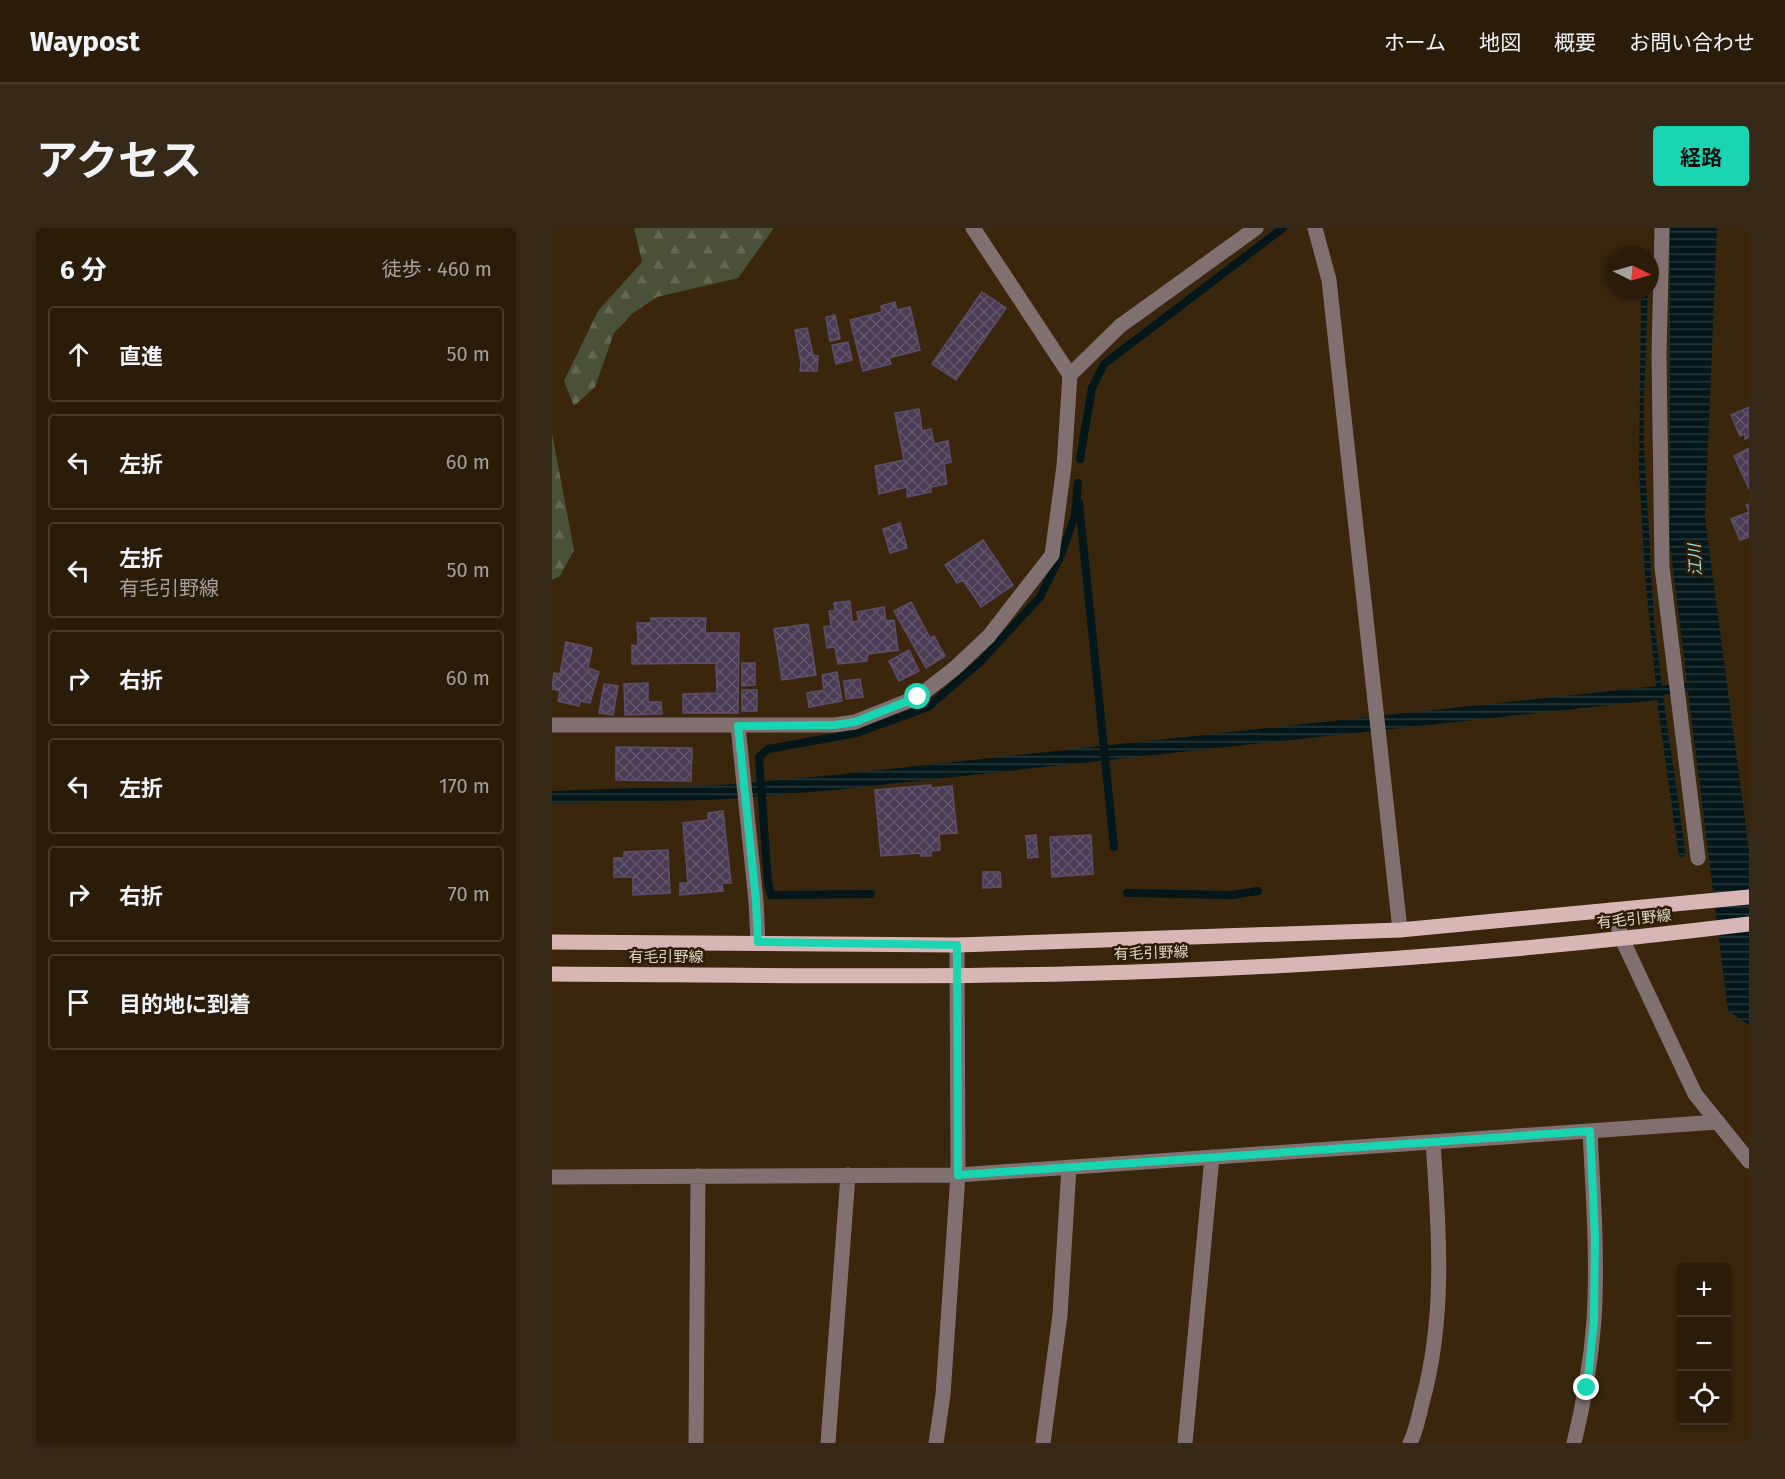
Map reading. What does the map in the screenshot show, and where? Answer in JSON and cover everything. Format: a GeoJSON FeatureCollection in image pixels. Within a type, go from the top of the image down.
{"type":"FeatureCollection","features":[{"type":"Feature","properties":{"kind":"main road","name":"有毛引野線"},"geometry":{"type":"LineString","coordinates":[[552,942],[957,945],[1400,930],[1749,897]]}},
{"type":"Feature","properties":{"kind":"main road","name":"有毛引野線"},"geometry":{"type":"LineString","coordinates":[[552,974],[957,976],[1160,971],[1398,958],[1641,938],[1749,924]]}},
{"type":"Feature","properties":{"kind":"street"},"geometry":{"type":"LineString","coordinates":[[552,725],[738,726],[834,725],[855,722],[918,697],[955,668],[989,636],[1052,555],[1064,466],[1070,375],[973,228]]}},
{"type":"Feature","properties":{"kind":"street"},"geometry":{"type":"LineString","coordinates":[[1070,375],[1120,326],[1256,228]]}},
{"type":"Feature","properties":{"kind":"street"},"geometry":{"type":"LineString","coordinates":[[1315,228],[1329,280],[1400,930]]}},
{"type":"Feature","properties":{"kind":"street"},"geometry":{"type":"LineString","coordinates":[[1662,228],[1659,355],[1662,567],[1698,858]]}},
{"type":"Feature","properties":{"kind":"street"},"geometry":{"type":"LineString","coordinates":[[738,726],[758,942]]}},
{"type":"Feature","properties":{"kind":"street"},"geometry":{"type":"LineString","coordinates":[[1613,910],[1622,939],[1695,1094],[1749,1161]]}},
{"type":"Feature","properties":{"kind":"street"},"geometry":{"type":"LineString","coordinates":[[936,1443],[943,1395],[958,1175],[957,945]]}},
{"type":"Feature","properties":{"kind":"street"},"geometry":{"type":"LineString","coordinates":[[552,1177],[958,1175],[1718,1122]]}},
{"type":"Feature","properties":{"kind":"street"},"geometry":{"type":"LineString","coordinates":[[1574,1443],[1587,1388],[1594,1320],[1595,1237],[1590,1131]]}},
{"type":"Feature","properties":{"kind":"street"},"geometry":{"type":"LineString","coordinates":[[1410,1443],[1430,1377],[1438,1310],[1439,1234],[1433,1142]]}},
{"type":"Feature","properties":{"kind":"street"},"geometry":{"type":"LineString","coordinates":[[1185,1443],[1212,1157]]}},
{"type":"Feature","properties":{"kind":"street"},"geometry":{"type":"LineString","coordinates":[[1043,1443],[1060,1315],[1070,1167]]}},
{"type":"Feature","properties":{"kind":"street"},"geometry":{"type":"LineString","coordinates":[[828,1443],[849,1175]]}},
{"type":"Feature","properties":{"kind":"street"},"geometry":{"type":"LineString","coordinates":[[696,1443],[698,1176]]}},
{"type":"Feature","properties":{"kind":"green space"},"geometry":{"type":"Polygon","coordinates":[[[634,228],[774,228],[738,278],[657,297],[633,313],[614,333],[595,387],[574,406],[564,381],[598,311],[642,262],[634,228]]]}},
{"type":"Feature","properties":{"kind":"green space"},"geometry":{"type":"Polygon","coordinates":[[[552,433],[574,550],[560,576],[552,580],[552,433]]]}},
{"type":"Feature","properties":{"kind":"water","name":"江川"},"geometry":{"type":"Polygon","coordinates":[[[1670,228],[1717,228],[1705,518],[1749,850],[1749,1025],[1728,1011],[1688,691],[1663,695],[1686,856],[1679,857],[1657,700],[825,791],[713,800],[552,803],[552,791],[722,785],[834,775],[1656,686],[1645,576],[1639,470],[1641,300],[1648,300],[1644,446],[1654,620],[1662,686],[1687,682],[1670,545],[1670,228]]]}},
{"type":"Feature","properties":{"kind":"building"},"geometry":{"type":"Polygon","coordinates":[[[982,292],[1006,308],[956,380],[932,364],[982,292]]]}},
{"type":"Feature","properties":{"kind":"building"},"geometry":{"type":"Polygon","coordinates":[[[895,302],[897,310],[910,307],[920,350],[889,358],[891,364],[863,371],[850,320],[882,312],[881,306],[895,302]]]}},
{"type":"Feature","properties":{"kind":"building"},"geometry":{"type":"Polygon","coordinates":[[[835,315],[840,339],[830,341],[826,317],[835,315]]]}},
{"type":"Feature","properties":{"kind":"building"},"geometry":{"type":"Polygon","coordinates":[[[807,328],[813,355],[818,356],[817,371],[800,371],[801,362],[795,330],[807,328]]]}},
{"type":"Feature","properties":{"kind":"building"},"geometry":{"type":"Polygon","coordinates":[[[848,342],[852,360],[836,364],[832,345],[848,342]]]}},
{"type":"Feature","properties":{"kind":"building"},"geometry":{"type":"Polygon","coordinates":[[[1749,407],[1749,437],[1745,439],[1745,434],[1740,436],[1731,415],[1749,407]]]}},
{"type":"Feature","properties":{"kind":"building"},"geometry":{"type":"Polygon","coordinates":[[[919,409],[922,431],[931,429],[934,444],[948,441],[951,462],[944,464],[947,484],[931,487],[931,492],[907,497],[907,487],[879,494],[875,466],[904,460],[895,413],[919,409]]]}},
{"type":"Feature","properties":{"kind":"building"},"geometry":{"type":"Polygon","coordinates":[[[1749,448],[1749,489],[1734,456],[1749,448]]]}},
{"type":"Feature","properties":{"kind":"building"},"geometry":{"type":"Polygon","coordinates":[[[1749,512],[1749,537],[1740,540],[1731,519],[1749,512]]]}},
{"type":"Feature","properties":{"kind":"building"},"geometry":{"type":"Polygon","coordinates":[[[900,523],[907,548],[890,553],[883,529],[900,523]]]}},
{"type":"Feature","properties":{"kind":"building"},"geometry":{"type":"Polygon","coordinates":[[[983,540],[1013,585],[981,607],[963,580],[957,583],[945,565],[983,540]]]}},
{"type":"Feature","properties":{"kind":"building"},"geometry":{"type":"Polygon","coordinates":[[[850,601],[852,622],[859,621],[857,612],[884,607],[886,621],[894,620],[898,650],[868,654],[867,661],[838,664],[835,647],[827,648],[824,627],[831,626],[829,611],[835,611],[834,603],[850,601]]]}},
{"type":"Feature","properties":{"kind":"building"},"geometry":{"type":"Polygon","coordinates":[[[911,602],[930,638],[934,636],[945,656],[926,668],[894,611],[911,602]]]}},
{"type":"Feature","properties":{"kind":"building"},"geometry":{"type":"Polygon","coordinates":[[[651,618],[706,618],[705,633],[739,633],[738,713],[683,713],[683,694],[717,693],[716,663],[632,664],[632,645],[638,646],[637,623],[651,623],[651,618]]]}},
{"type":"Feature","properties":{"kind":"building"},"geometry":{"type":"Polygon","coordinates":[[[808,624],[816,675],[782,680],[774,629],[808,624]]]}},
{"type":"Feature","properties":{"kind":"building"},"geometry":{"type":"Polygon","coordinates":[[[566,642],[592,648],[588,668],[599,672],[590,703],[580,701],[579,706],[558,701],[560,691],[552,689],[554,673],[560,674],[566,642]]]}},
{"type":"Feature","properties":{"kind":"building"},"geometry":{"type":"Polygon","coordinates":[[[909,650],[919,671],[899,681],[889,661],[909,650]]]}},
{"type":"Feature","properties":{"kind":"building"},"geometry":{"type":"Polygon","coordinates":[[[742,663],[755,663],[755,685],[742,686],[742,663]]]}},
{"type":"Feature","properties":{"kind":"building"},"geometry":{"type":"Polygon","coordinates":[[[837,672],[842,701],[809,707],[807,693],[824,690],[822,675],[837,672]]]}},
{"type":"Feature","properties":{"kind":"building"},"geometry":{"type":"Polygon","coordinates":[[[860,679],[863,697],[846,699],[844,681],[860,679]]]}},
{"type":"Feature","properties":{"kind":"building"},"geometry":{"type":"Polygon","coordinates":[[[648,683],[648,702],[661,702],[662,714],[625,715],[624,684],[648,683]]]}},
{"type":"Feature","properties":{"kind":"building"},"geometry":{"type":"Polygon","coordinates":[[[604,684],[618,686],[613,715],[599,713],[604,684]]]}},
{"type":"Feature","properties":{"kind":"building"},"geometry":{"type":"Polygon","coordinates":[[[742,690],[757,690],[757,711],[742,711],[742,690]]]}},
{"type":"Feature","properties":{"kind":"building"},"geometry":{"type":"Polygon","coordinates":[[[616,747],[692,748],[691,781],[616,780],[616,747]]]}},
{"type":"Feature","properties":{"kind":"building"},"geometry":{"type":"Polygon","coordinates":[[[931,785],[931,788],[952,786],[957,833],[939,834],[940,850],[931,851],[931,856],[921,856],[920,853],[881,856],[875,790],[931,785]]]}},
{"type":"Feature","properties":{"kind":"building"},"geometry":{"type":"Polygon","coordinates":[[[723,811],[731,883],[722,883],[723,891],[680,895],[680,883],[688,883],[683,823],[708,820],[708,813],[723,811]]]}},
{"type":"Feature","properties":{"kind":"building"},"geometry":{"type":"Polygon","coordinates":[[[1036,835],[1038,857],[1028,858],[1026,836],[1036,835]]]}},
{"type":"Feature","properties":{"kind":"building"},"geometry":{"type":"Polygon","coordinates":[[[1091,835],[1093,874],[1052,877],[1050,837],[1091,835]]]}},
{"type":"Feature","properties":{"kind":"building"},"geometry":{"type":"Polygon","coordinates":[[[668,850],[670,893],[633,895],[633,877],[614,877],[614,858],[624,858],[624,852],[668,850]]]}},
{"type":"Feature","properties":{"kind":"building"},"geometry":{"type":"Polygon","coordinates":[[[983,872],[1000,872],[1001,887],[983,888],[983,872]]]}},
{"type":"Feature","properties":{"kind":"waterway"},"geometry":{"type":"LineString","coordinates":[[1080,459],[1092,388],[1104,364],[1283,228]]}},
{"type":"Feature","properties":{"kind":"waterway"},"geometry":{"type":"LineString","coordinates":[[871,894],[771,895],[768,882],[759,757],[768,749],[857,733],[928,707],[979,663],[1040,597],[1061,555],[1075,515],[1078,483]]}},
{"type":"Feature","properties":{"kind":"waterway"},"geometry":{"type":"LineString","coordinates":[[1079,503],[1114,847]]}},
{"type":"Feature","properties":{"kind":"waterway"},"geometry":{"type":"LineString","coordinates":[[1127,893],[1232,895],[1258,891]]}},
{"type":"Feature","properties":{"kind":"route"},"geometry":{"type":"LineString","coordinates":[[918,697],[855,722],[834,725],[738,726],[758,942],[957,945],[958,1175],[1590,1131],[1595,1237],[1594,1320],[1587,1388]]}}]}
